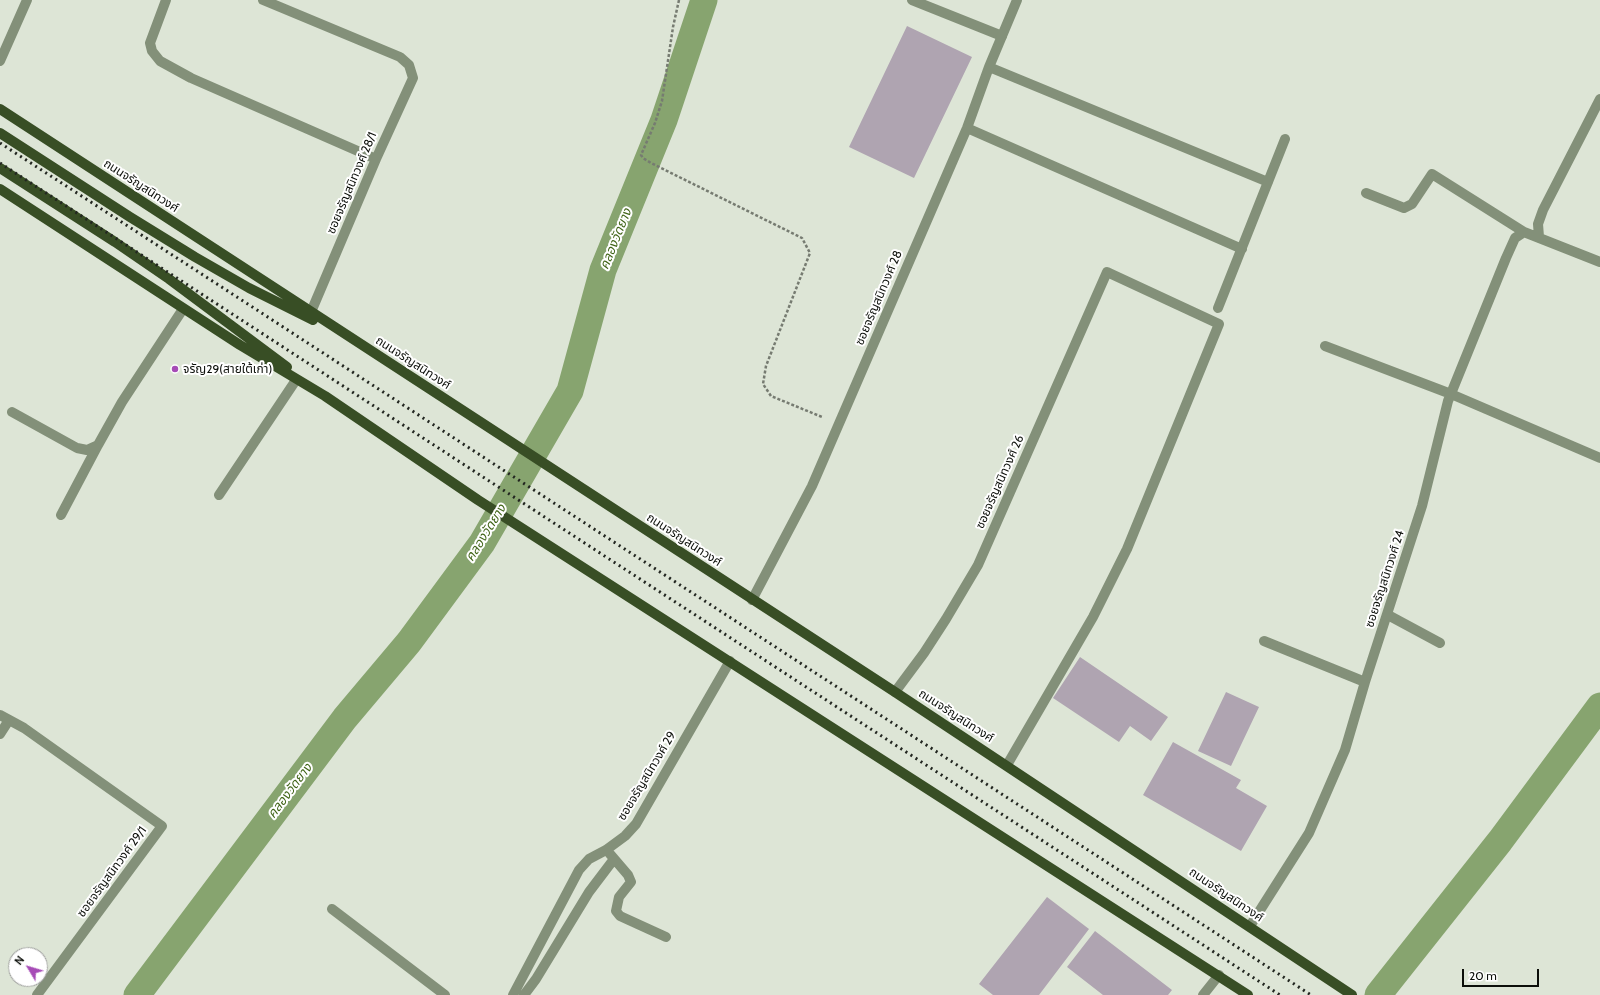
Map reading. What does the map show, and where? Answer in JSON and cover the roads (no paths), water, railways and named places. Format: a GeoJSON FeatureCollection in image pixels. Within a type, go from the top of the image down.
{"type":"FeatureCollection","features":[{"type":"Feature","properties":{"kind":"main road","name":"ถนนจรัญสนิทวงศ์"},"geometry":{"type":"LineString","coordinates":[[0,109],[1007,765],[1352,995]]}},
{"type":"Feature","properties":{"kind":"main road"},"geometry":{"type":"LineString","coordinates":[[0,133],[130,218],[249,288],[358,343]]}},
{"type":"Feature","properties":{"kind":"main road"},"geometry":{"type":"LineString","coordinates":[[0,168],[115,242],[229,323],[325,396],[478,500],[515,522],[1248,995]]}},
{"type":"Feature","properties":{"kind":"main road"},"geometry":{"type":"LineString","coordinates":[[0,189],[296,380],[325,396]]}},
{"type":"Feature","properties":{"kind":"street"},"geometry":{"type":"LineString","coordinates":[[0,61],[27,0]]}},
{"type":"Feature","properties":{"kind":"street"},"geometry":{"type":"LineString","coordinates":[[166,0],[150,43],[152,51],[160,61],[191,78],[376,159]]}},
{"type":"Feature","properties":{"kind":"street","name":"ซอยจรัญสนิทวงศ์ 28/1"},"geometry":{"type":"LineString","coordinates":[[263,0],[400,57],[409,65],[413,78],[376,159],[311,312]]}},
{"type":"Feature","properties":{"kind":"street"},"geometry":{"type":"LineString","coordinates":[[912,0],[1002,36]]}},
{"type":"Feature","properties":{"kind":"street","name":"ซอยจรัญสนิทวงศ์ 28"},"geometry":{"type":"LineString","coordinates":[[752,600],[812,486],[967,128],[989,67],[1017,0]]}},
{"type":"Feature","properties":{"kind":"street"},"geometry":{"type":"LineString","coordinates":[[989,67],[1268,182]]}},
{"type":"Feature","properties":{"kind":"street"},"geometry":{"type":"LineString","coordinates":[[1539,237],[1538,224],[1543,210],[1600,99]]}},
{"type":"Feature","properties":{"kind":"street"},"geometry":{"type":"LineString","coordinates":[[967,128],[1242,249]]}},
{"type":"Feature","properties":{"kind":"street"},"geometry":{"type":"LineString","coordinates":[[1218,308],[1286,139]]}},
{"type":"Feature","properties":{"kind":"street"},"geometry":{"type":"LineString","coordinates":[[1366,193],[1404,208],[1412,204],[1432,174],[1524,232],[1600,262]]}},
{"type":"Feature","properties":{"kind":"street","name":"ซอยจรัญสนิทวงศ์ 24"},"geometry":{"type":"LineString","coordinates":[[1250,926],[1309,834],[1345,750],[1365,682],[1388,615],[1422,506],[1448,401],[1506,258],[1515,238],[1524,232]]}},
{"type":"Feature","properties":{"kind":"street","name":"ซอยจรัญสนิทวงศ์ 26"},"geometry":{"type":"LineString","coordinates":[[895,692],[924,653],[978,564],[1107,272],[1219,324],[1127,549],[1093,617],[1007,765]]}},
{"type":"Feature","properties":{"kind":"street"},"geometry":{"type":"LineString","coordinates":[[61,515],[122,402],[183,308]]}},
{"type":"Feature","properties":{"kind":"street"},"geometry":{"type":"LineString","coordinates":[[1325,346],[1451,394],[1600,458]]}},
{"type":"Feature","properties":{"kind":"street"},"geometry":{"type":"LineString","coordinates":[[219,495],[296,380]]}},
{"type":"Feature","properties":{"kind":"street"},"geometry":{"type":"LineString","coordinates":[[12,412],[77,448],[87,450],[98,445]]}},
{"type":"Feature","properties":{"kind":"street"},"geometry":{"type":"LineString","coordinates":[[1388,615],[1440,643]]}},
{"type":"Feature","properties":{"kind":"street"},"geometry":{"type":"LineString","coordinates":[[1264,641],[1365,682]]}},
{"type":"Feature","properties":{"kind":"street","name":"ซอยจรัญสนิทวงศ์ 29"},"geometry":{"type":"LineString","coordinates":[[513,995],[579,870],[589,859],[606,850],[625,836],[636,824],[730,662]]}},
{"type":"Feature","properties":{"kind":"street"},"geometry":{"type":"LineString","coordinates":[[0,734],[4,718]]}},
{"type":"Feature","properties":{"kind":"street","name":"ซอยจรัญสนิทวงศ์ 29/1"},"geometry":{"type":"LineString","coordinates":[[4,718],[24,728],[162,826],[37,995]]}},
{"type":"Feature","properties":{"kind":"street"},"geometry":{"type":"LineString","coordinates":[[606,850],[628,875],[631,882],[619,897],[616,911],[620,916],[666,937]]}},
{"type":"Feature","properties":{"kind":"street"},"geometry":{"type":"LineString","coordinates":[[524,995],[536,979],[589,892],[614,859]]}},
{"type":"Feature","properties":{"kind":"street"},"geometry":{"type":"LineString","coordinates":[[332,909],[445,995]]}},
{"type":"Feature","properties":{"kind":"street"},"geometry":{"type":"LineString","coordinates":[[1203,995],[1219,975]]}},
{"type":"Feature","properties":{"kind":"waterway","name":"คลองวัดยาง"},"geometry":{"type":"LineString","coordinates":[[137,995],[345,718],[409,642],[482,543],[570,391],[603,270],[664,120],[704,0]]}},
{"type":"Feature","properties":{"kind":"waterway"},"geometry":{"type":"LineString","coordinates":[[1378,995],[1500,841],[1600,706]]}},
{"type":"Feature","properties":{"kind":"railway"},"geometry":{"type":"LineString","coordinates":[[0,143],[1311,995]]}},
{"type":"Feature","properties":{"kind":"railway"},"geometry":{"type":"LineString","coordinates":[[0,163],[1280,995]]}},
{"type":"Feature","properties":{"kind":"place","name":"จรัญ29(สายใต้เก่า)"},"geometry":{"type":"Point","coordinates":[175,369]}}]}
